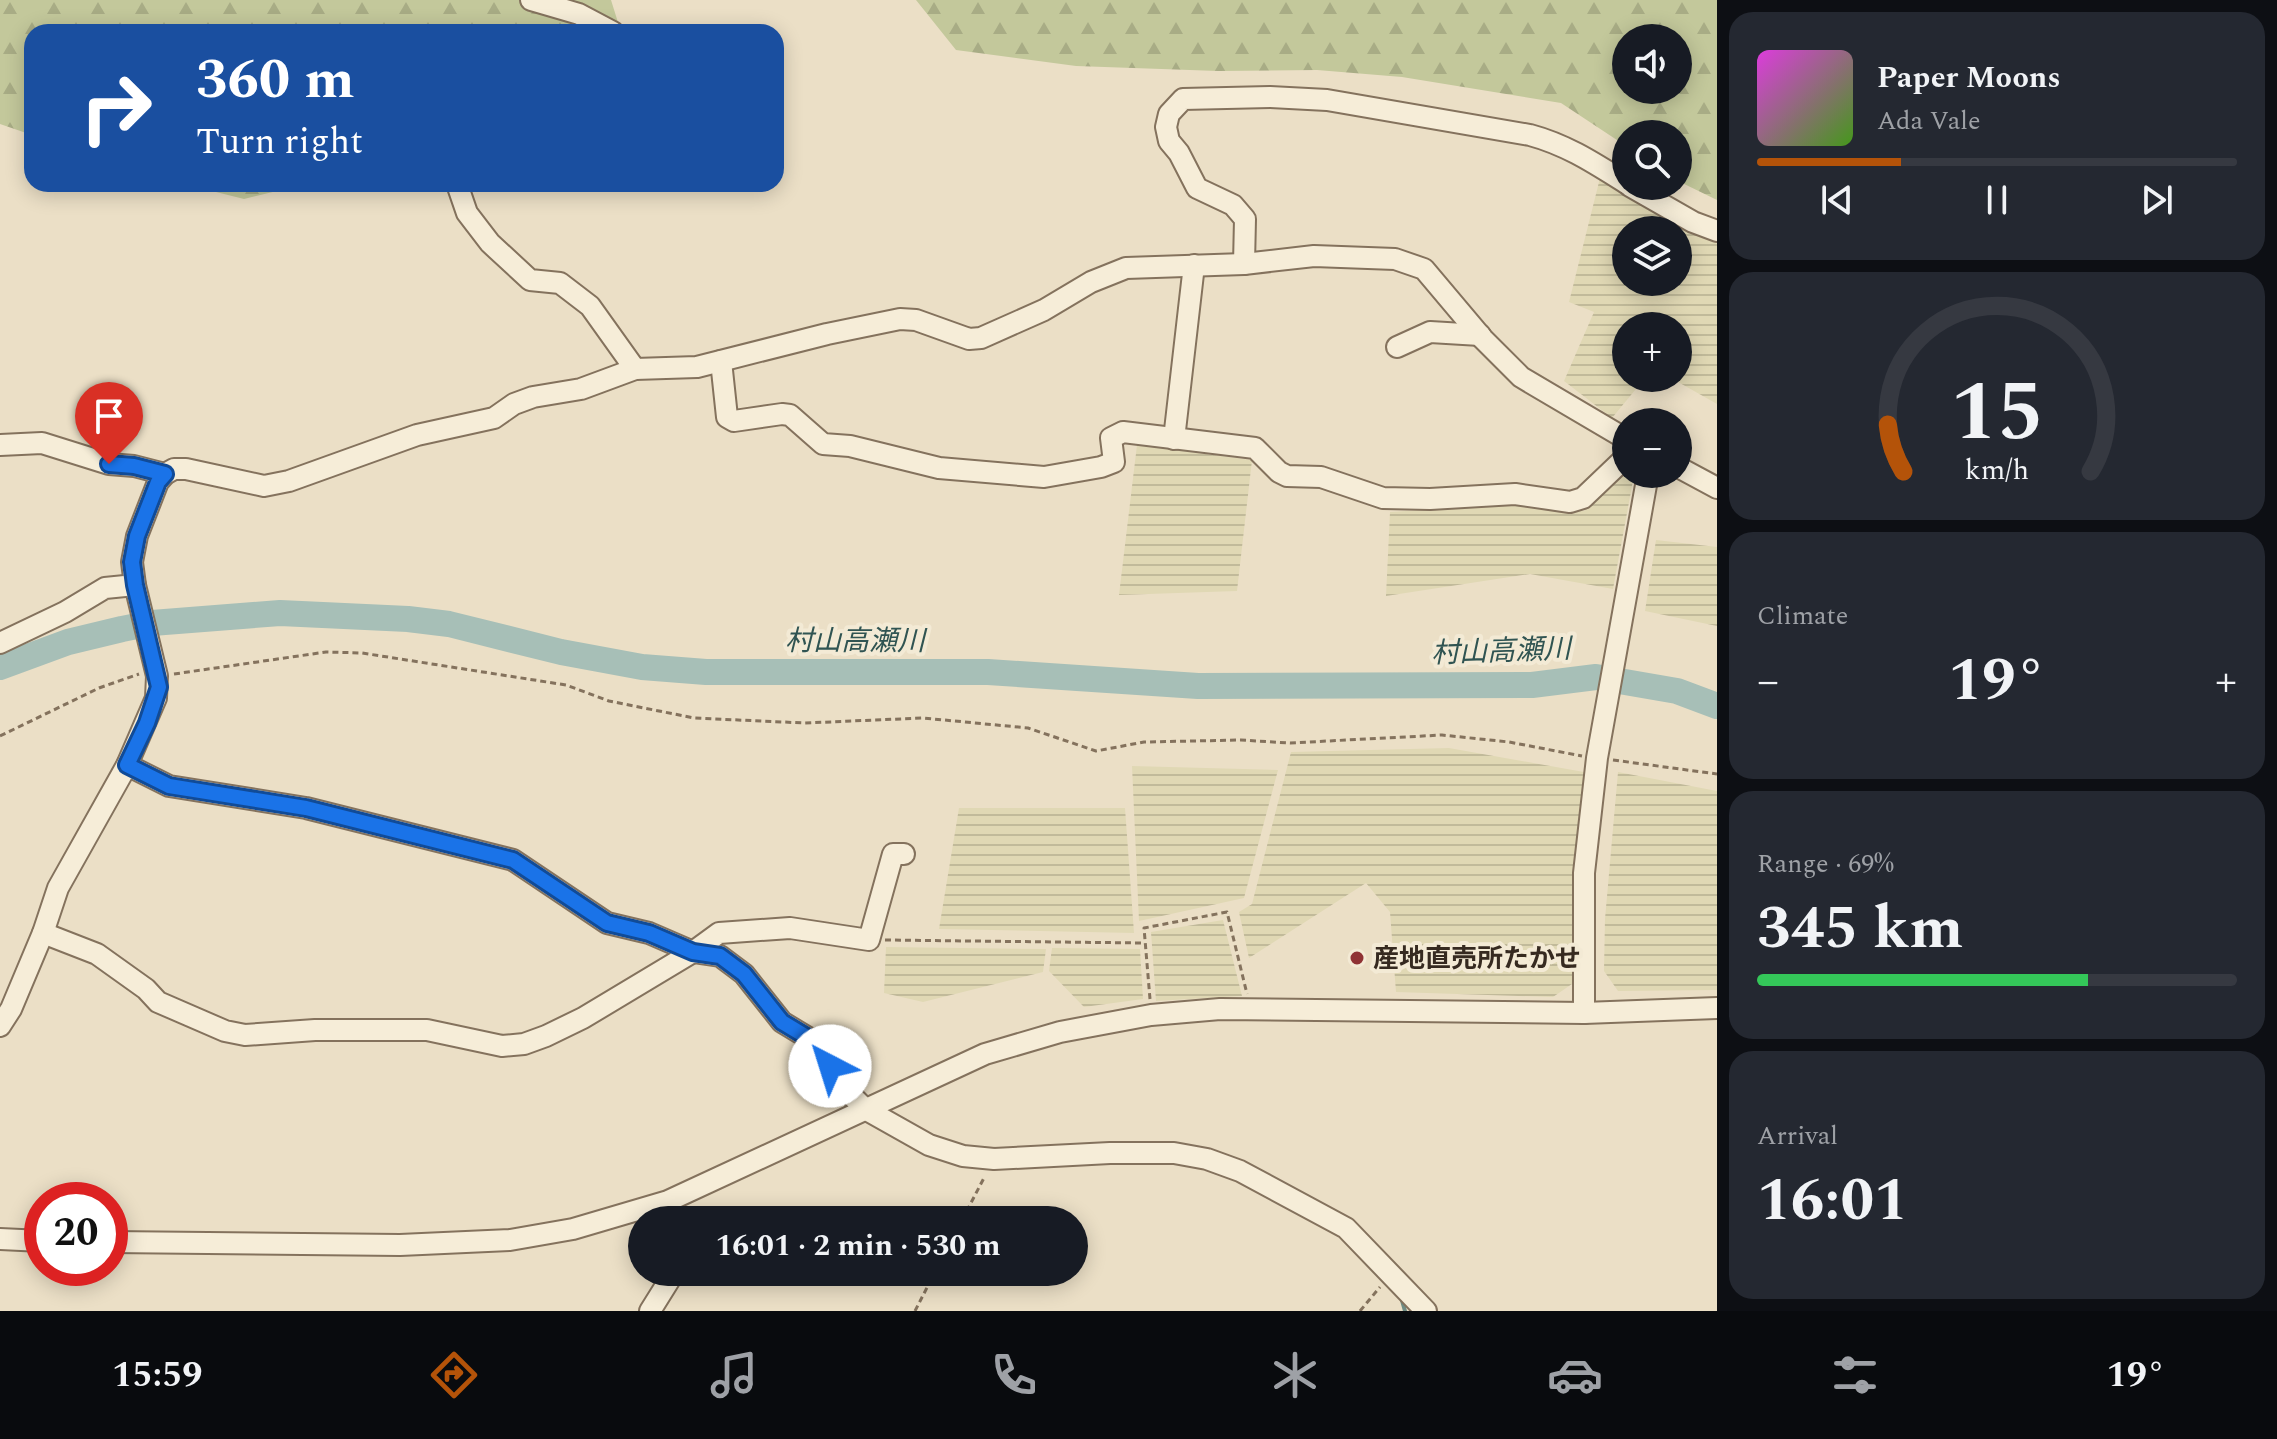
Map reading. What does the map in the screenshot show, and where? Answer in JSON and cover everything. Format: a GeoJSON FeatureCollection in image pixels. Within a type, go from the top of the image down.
{"type":"FeatureCollection","features":[{"type":"Feature","properties":{"kind":"street"},"geometry":{"type":"LineString","coordinates":[[531,0],[554,3],[598,24]]}},
{"type":"Feature","properties":{"kind":"street"},"geometry":{"type":"LineString","coordinates":[[1244,264],[1245,219],[1233,205],[1197,188],[1179,153],[1169,141],[1166,127],[1169,114],[1183,99],[1270,97],[1327,100],[1530,135],[1557,142],[1612,175]]}},
{"type":"Feature","properties":{"kind":"street"},"geometry":{"type":"LineString","coordinates":[[460,192],[467,213],[490,243],[530,280],[560,283],[590,306],[635,369]]}},
{"type":"Feature","properties":{"kind":"street"},"geometry":{"type":"LineString","coordinates":[[1654,200],[1693,222],[1717,231]]}},
{"type":"Feature","properties":{"kind":"street"},"geometry":{"type":"LineString","coordinates":[[0,1026],[11,1009],[43,933],[58,888],[127,765],[156,698],[156,671],[132,562],[137,536],[158,482],[174,469],[264,486],[289,481],[417,435],[494,418],[514,404],[533,397],[581,389],[635,369],[697,367],[900,319],[916,320],[969,339],[981,338],[1023,320],[1091,282],[1126,268],[1244,264],[1314,256],[1395,259],[1424,269],[1480,335],[1521,377],[1612,431]]}},
{"type":"Feature","properties":{"kind":"street"},"geometry":{"type":"LineString","coordinates":[[1174,439],[1194,265]]}},
{"type":"Feature","properties":{"kind":"street"},"geometry":{"type":"LineString","coordinates":[[1397,347],[1430,332],[1480,335]]}},
{"type":"Feature","properties":{"kind":"street"},"geometry":{"type":"LineString","coordinates":[[721,361],[727,417],[734,421],[790,415],[823,444],[850,446],[939,468],[1044,477],[1101,467],[1114,462],[1111,438],[1123,432],[1255,448],[1287,476],[1321,477],[1383,498],[1430,499],[1515,494],[1570,502],[1583,498],[1612,470]]}},
{"type":"Feature","properties":{"kind":"street"},"geometry":{"type":"LineString","coordinates":[[0,445],[42,443],[109,464],[134,466],[165,474]]}},
{"type":"Feature","properties":{"kind":"street"},"geometry":{"type":"LineString","coordinates":[[1692,475],[1717,488]]}},
{"type":"Feature","properties":{"kind":"street"},"geometry":{"type":"LineString","coordinates":[[1584,1013],[1584,873],[1597,758],[1646,488]]}},
{"type":"Feature","properties":{"kind":"street"},"geometry":{"type":"LineString","coordinates":[[0,643],[65,612],[105,588],[136,589]]}},
{"type":"Feature","properties":{"kind":"street"},"geometry":{"type":"LineString","coordinates":[[127,765],[169,786],[306,808],[513,860],[607,923],[649,933],[693,952],[720,956],[744,974],[782,1022],[815,1042],[846,1090],[865,1109],[929,1145],[963,1156],[994,1159],[1142,1153],[1174,1153],[1207,1159],[1240,1171],[1346,1228],[1426,1311]]}},
{"type":"Feature","properties":{"kind":"street"},"geometry":{"type":"LineString","coordinates":[[43,933],[97,954],[146,989],[158,1002],[225,1031],[245,1035],[315,1030],[427,1030],[502,1046],[524,1044],[583,1018],[719,933],[790,928],[869,940],[893,854],[904,854]]}},
{"type":"Feature","properties":{"kind":"street"},"geometry":{"type":"LineString","coordinates":[[677,1206],[725,1177],[985,1054],[1060,1032],[1151,1015],[1251,1009],[1584,1013],[1717,1008]]}},
{"type":"Feature","properties":{"kind":"street"},"geometry":{"type":"LineString","coordinates":[[128,1242],[400,1245],[510,1240],[628,1219]]}},
{"type":"Feature","properties":{"kind":"street"},"geometry":{"type":"LineString","coordinates":[[0,1239],[24,1240]]}},
{"type":"Feature","properties":{"kind":"street"},"geometry":{"type":"LineString","coordinates":[[650,1311],[666,1286]]}},
{"type":"Feature","properties":{"kind":"path"},"geometry":{"type":"LineString","coordinates":[[0,736],[112,683],[138,674],[326,652],[362,653],[566,685],[609,701],[694,718],[805,723],[923,718],[1028,728],[1096,751],[1144,742],[1241,740],[1290,743],[1442,735],[1509,742],[1597,758],[1717,774]]}},
{"type":"Feature","properties":{"kind":"path"},"geometry":{"type":"LineString","coordinates":[[1151,1015],[1144,928],[1227,912],[1251,1009]]}},
{"type":"Feature","properties":{"kind":"path"},"geometry":{"type":"LineString","coordinates":[[869,940],[1145,943]]}},
{"type":"Feature","properties":{"kind":"path"},"geometry":{"type":"LineString","coordinates":[[969,1206],[994,1159]]}},
{"type":"Feature","properties":{"kind":"path"},"geometry":{"type":"LineString","coordinates":[[1360,1311],[1390,1275]]}},
{"type":"Feature","properties":{"kind":"path"},"geometry":{"type":"LineString","coordinates":[[915,1311],[928,1286]]}},
{"type":"Feature","properties":{"kind":"shaded area"},"geometry":{"type":"Polygon","coordinates":[[[1600,178],[1612,184],[1612,200],[1641,200],[1671,216],[1612,216],[1612,296],[1692,296],[1692,228],[1717,241],[1717,404],[1692,390],[1692,312],[1612,312],[1612,392],[1633,392],[1620,408],[1612,408],[1612,418],[1564,381],[1594,312],[1569,302],[1600,178]]]}},
{"type":"Feature","properties":{"kind":"shaded area"},"geometry":{"type":"Polygon","coordinates":[[[1137,445],[1252,460],[1237,591],[1119,595],[1137,445]]]}},
{"type":"Feature","properties":{"kind":"shaded area"},"geometry":{"type":"Polygon","coordinates":[[[1612,481],[1612,488],[1632,488],[1613,589],[1530,574],[1386,596],[1390,512],[1517,504],[1584,511],[1612,481]]]}},
{"type":"Feature","properties":{"kind":"shaded area"},"geometry":{"type":"Polygon","coordinates":[[[1656,540],[1717,547],[1717,626],[1645,611],[1656,540]]]}},
{"type":"Feature","properties":{"kind":"shaded area"},"geometry":{"type":"Polygon","coordinates":[[[1449,748],[1584,772],[1573,874],[1572,984],[1553,997],[1396,992],[1390,912],[1366,883],[1249,958],[1239,912],[1252,904],[1291,752],[1449,748]]]}},
{"type":"Feature","properties":{"kind":"shaded area"},"geometry":{"type":"Polygon","coordinates":[[[1132,766],[1278,770],[1244,898],[1139,921],[1132,766]]]}},
{"type":"Feature","properties":{"kind":"shaded area"},"geometry":{"type":"Polygon","coordinates":[[[1618,772],[1717,791],[1717,990],[1618,991],[1604,971],[1605,919],[1618,772]]]}},
{"type":"Feature","properties":{"kind":"shaded area"},"geometry":{"type":"Polygon","coordinates":[[[959,808],[1125,808],[1134,933],[939,929],[959,808]]]}},
{"type":"Feature","properties":{"kind":"shaded area"},"geometry":{"type":"Polygon","coordinates":[[[1223,920],[1242,996],[1156,1001],[1151,932],[1223,920]]]}},
{"type":"Feature","properties":{"kind":"shaded area"},"geometry":{"type":"Polygon","coordinates":[[[886,947],[1046,949],[1043,972],[923,1002],[884,993],[886,947]]]}},
{"type":"Feature","properties":{"kind":"shaded area"},"geometry":{"type":"Polygon","coordinates":[[[1052,948],[1140,949],[1143,999],[1084,1007],[1049,971],[1052,948]]]}},
{"type":"Feature","properties":{"kind":"green space"},"geometry":{"type":"Polygon","coordinates":[[[0,0],[611,0],[618,24],[24,24],[24,132],[0,124],[0,0]]]}},
{"type":"Feature","properties":{"kind":"green space"},"geometry":{"type":"Polygon","coordinates":[[[916,0],[1717,0],[1717,200],[1692,188],[1692,120],[1612,120],[1612,137],[1561,103],[1402,77],[1317,70],[1218,71],[1076,66],[956,50],[916,0]]]}},
{"type":"Feature","properties":{"kind":"green space"},"geometry":{"type":"Polygon","coordinates":[[[216,192],[273,192],[244,199],[216,192]]]}},
{"type":"Feature","properties":{"kind":"waterway","name":"村山高瀬川"},"geometry":{"type":"LineString","coordinates":[[0,667],[68,642],[152,623],[280,613],[449,624],[561,652],[642,667],[706,672],[988,672],[1198,686],[1532,685],[1596,677],[1677,691],[1717,706]]}},
{"type":"Feature","properties":{"kind":"waterway"},"geometry":{"type":"LineString","coordinates":[[1401,1297],[1405,1311]]}},
{"type":"Feature","properties":{"kind":"place","name":"産地直売所たかせ"},"geometry":{"type":"Point","coordinates":[1357,958]}},
{"type":"Feature","properties":{"kind":"route"},"geometry":{"type":"LineString","coordinates":[[109,464],[134,466],[165,474],[158,482],[137,536],[132,562],[159,687],[147,723],[127,765],[169,786],[306,808],[513,860],[607,923],[649,933],[693,952],[720,956],[744,974],[782,1022],[815,1042],[830,1066]]}}]}
